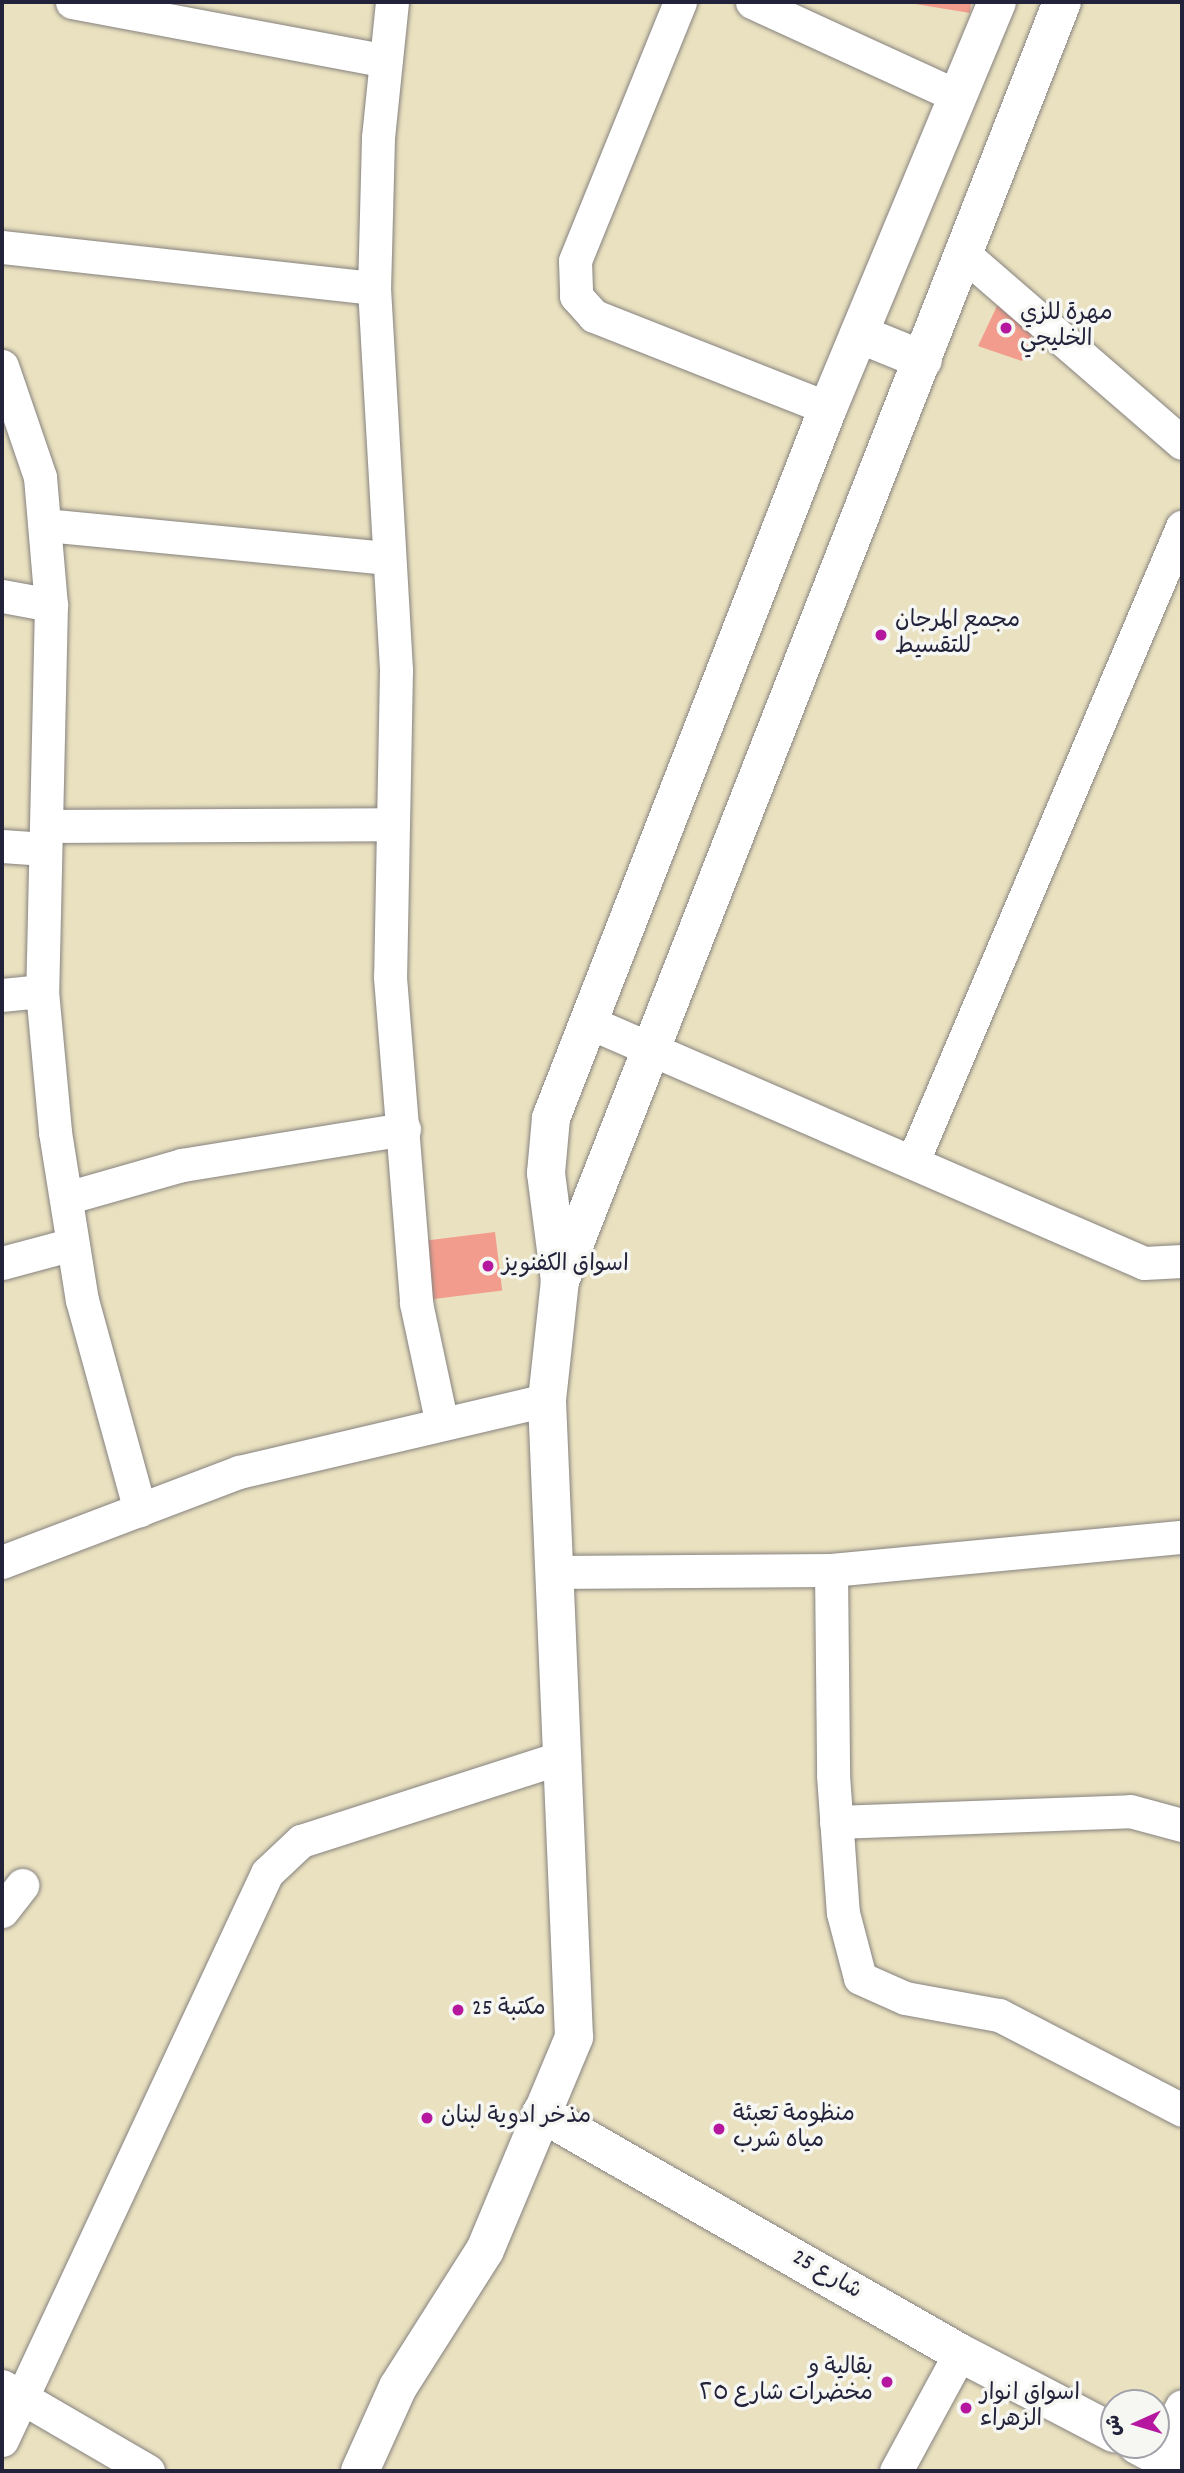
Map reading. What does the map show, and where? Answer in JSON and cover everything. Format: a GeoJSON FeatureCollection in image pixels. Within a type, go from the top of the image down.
{"type":"FeatureCollection","features":[{"type":"Feature","properties":{"kind":"street"},"geometry":{"type":"LineString","coordinates":[[72,2],[386,61]]}},
{"type":"Feature","properties":{"kind":"street"},"geometry":{"type":"LineString","coordinates":[[392,2],[386,61],[374,288],[386,427],[387,558],[396,670],[389,824],[390,977],[416,1303],[441,1420]]}},
{"type":"Feature","properties":{"kind":"street"},"geometry":{"type":"LineString","coordinates":[[680,2],[575,261],[576,296],[594,316],[828,408]]}},
{"type":"Feature","properties":{"kind":"street"},"geometry":{"type":"LineString","coordinates":[[752,2],[957,96]]}},
{"type":"Feature","properties":{"kind":"street"},"geometry":{"type":"LineString","coordinates":[[560,1281],[549,1228],[547,1159],[551,1118],[586,1021],[828,408],[998,2]]}},
{"type":"Feature","properties":{"kind":"street"},"geometry":{"type":"LineString","coordinates":[[360,2471],[398,2387],[485,2250],[574,2037],[552,1572],[547,1400],[560,1281],[650,1047],[965,255],[1062,2]]}},
{"type":"Feature","properties":{"kind":"street"},"geometry":{"type":"LineString","coordinates":[[2,247],[374,288]]}},
{"type":"Feature","properties":{"kind":"street"},"geometry":{"type":"LineString","coordinates":[[965,255],[1182,443]]}},
{"type":"Feature","properties":{"kind":"street"},"geometry":{"type":"LineString","coordinates":[[859,334],[923,360]]}},
{"type":"Feature","properties":{"kind":"street"},"geometry":{"type":"LineString","coordinates":[[2,366],[40,477],[45,525],[51,605],[42,991],[66,1198],[73,1244],[140,1510]]}},
{"type":"Feature","properties":{"kind":"street"},"geometry":{"type":"LineString","coordinates":[[45,525],[387,558]]}},
{"type":"Feature","properties":{"kind":"street"},"geometry":{"type":"LineString","coordinates":[[913,1161],[1182,527]]}},
{"type":"Feature","properties":{"kind":"street"},"geometry":{"type":"LineString","coordinates":[[2,596],[51,605]]}},
{"type":"Feature","properties":{"kind":"street"},"geometry":{"type":"LineString","coordinates":[[2,846],[45,838],[389,824]]}},
{"type":"Feature","properties":{"kind":"street"},"geometry":{"type":"LineString","coordinates":[[2,995],[42,991]]}},
{"type":"Feature","properties":{"kind":"street"},"geometry":{"type":"LineString","coordinates":[[586,1021],[1144,1263],[1182,1261]]}},
{"type":"Feature","properties":{"kind":"street"},"geometry":{"type":"LineString","coordinates":[[66,1198],[182,1165],[404,1129]]}},
{"type":"Feature","properties":{"kind":"street"},"geometry":{"type":"LineString","coordinates":[[2,1263],[73,1244]]}},
{"type":"Feature","properties":{"kind":"street"},"geometry":{"type":"LineString","coordinates":[[2,1562],[239,1472],[441,1420],[547,1400]]}},
{"type":"Feature","properties":{"kind":"street"},"geometry":{"type":"LineString","coordinates":[[552,1572],[831,1570],[1182,1537]]}},
{"type":"Feature","properties":{"kind":"street"},"geometry":{"type":"LineString","coordinates":[[831,1570],[836,1822],[843,1913],[860,1978],[905,1998],[999,2015],[1182,2110]]}},
{"type":"Feature","properties":{"kind":"street"},"geometry":{"type":"LineString","coordinates":[[2,2441],[11,2391],[267,1873],[301,1841],[562,1757]]}},
{"type":"Feature","properties":{"kind":"street"},"geometry":{"type":"LineString","coordinates":[[836,1822],[1130,1811],[1182,1825]]}},
{"type":"Feature","properties":{"kind":"street"},"geometry":{"type":"LineString","coordinates":[[2,1911],[22,1885]]}},
{"type":"Feature","properties":{"kind":"street","name":"شارع 25"},"geometry":{"type":"LineString","coordinates":[[541,2113],[960,2353],[1100,2426]]}},
{"type":"Feature","properties":{"kind":"street"},"geometry":{"type":"LineString","coordinates":[[896,2471],[960,2353]]}},
{"type":"Feature","properties":{"kind":"street"},"geometry":{"type":"LineString","coordinates":[[11,2391],[148,2471]]}},
{"type":"Feature","properties":{"kind":"street"},"geometry":{"type":"LineString","coordinates":[[1170,2431],[1182,2406]]}},
{"type":"Feature","properties":{"kind":"building"},"geometry":{"type":"Polygon","coordinates":[[[903,2],[971,2],[970,13],[903,2]]]}},
{"type":"Feature","properties":{"kind":"building"},"geometry":{"type":"Polygon","coordinates":[[[998,304],[1035,326],[1022,361],[978,346],[998,304]]]}},
{"type":"Feature","properties":{"kind":"building"},"geometry":{"type":"Polygon","coordinates":[[[495,1232],[502,1291],[432,1299],[425,1241],[495,1232]]]}},
{"type":"Feature","properties":{"kind":"place","name":"مهرة للزي الخليجي"},"geometry":{"type":"Point","coordinates":[1006,328]}},
{"type":"Feature","properties":{"kind":"place","name":"مجمع المرجان للتقسيط"},"geometry":{"type":"Point","coordinates":[881,635]}},
{"type":"Feature","properties":{"kind":"place","name":"اسواق الكفنويز"},"geometry":{"type":"Point","coordinates":[488,1266]}},
{"type":"Feature","properties":{"kind":"place","name":"مكتبة 25"},"geometry":{"type":"Point","coordinates":[458,2010]}},
{"type":"Feature","properties":{"kind":"place","name":"مذخر ادوية لبنان"},"geometry":{"type":"Point","coordinates":[427,2118]}},
{"type":"Feature","properties":{"kind":"place","name":"منظومة تعبئة مياه شرب"},"geometry":{"type":"Point","coordinates":[719,2129]}},
{"type":"Feature","properties":{"kind":"place","name":"بقالية و مخضرات شارع ٢٥"},"geometry":{"type":"Point","coordinates":[887,2382]}},
{"type":"Feature","properties":{"kind":"place","name":"اسواق انوار الزهراء"},"geometry":{"type":"Point","coordinates":[966,2408]}}]}
